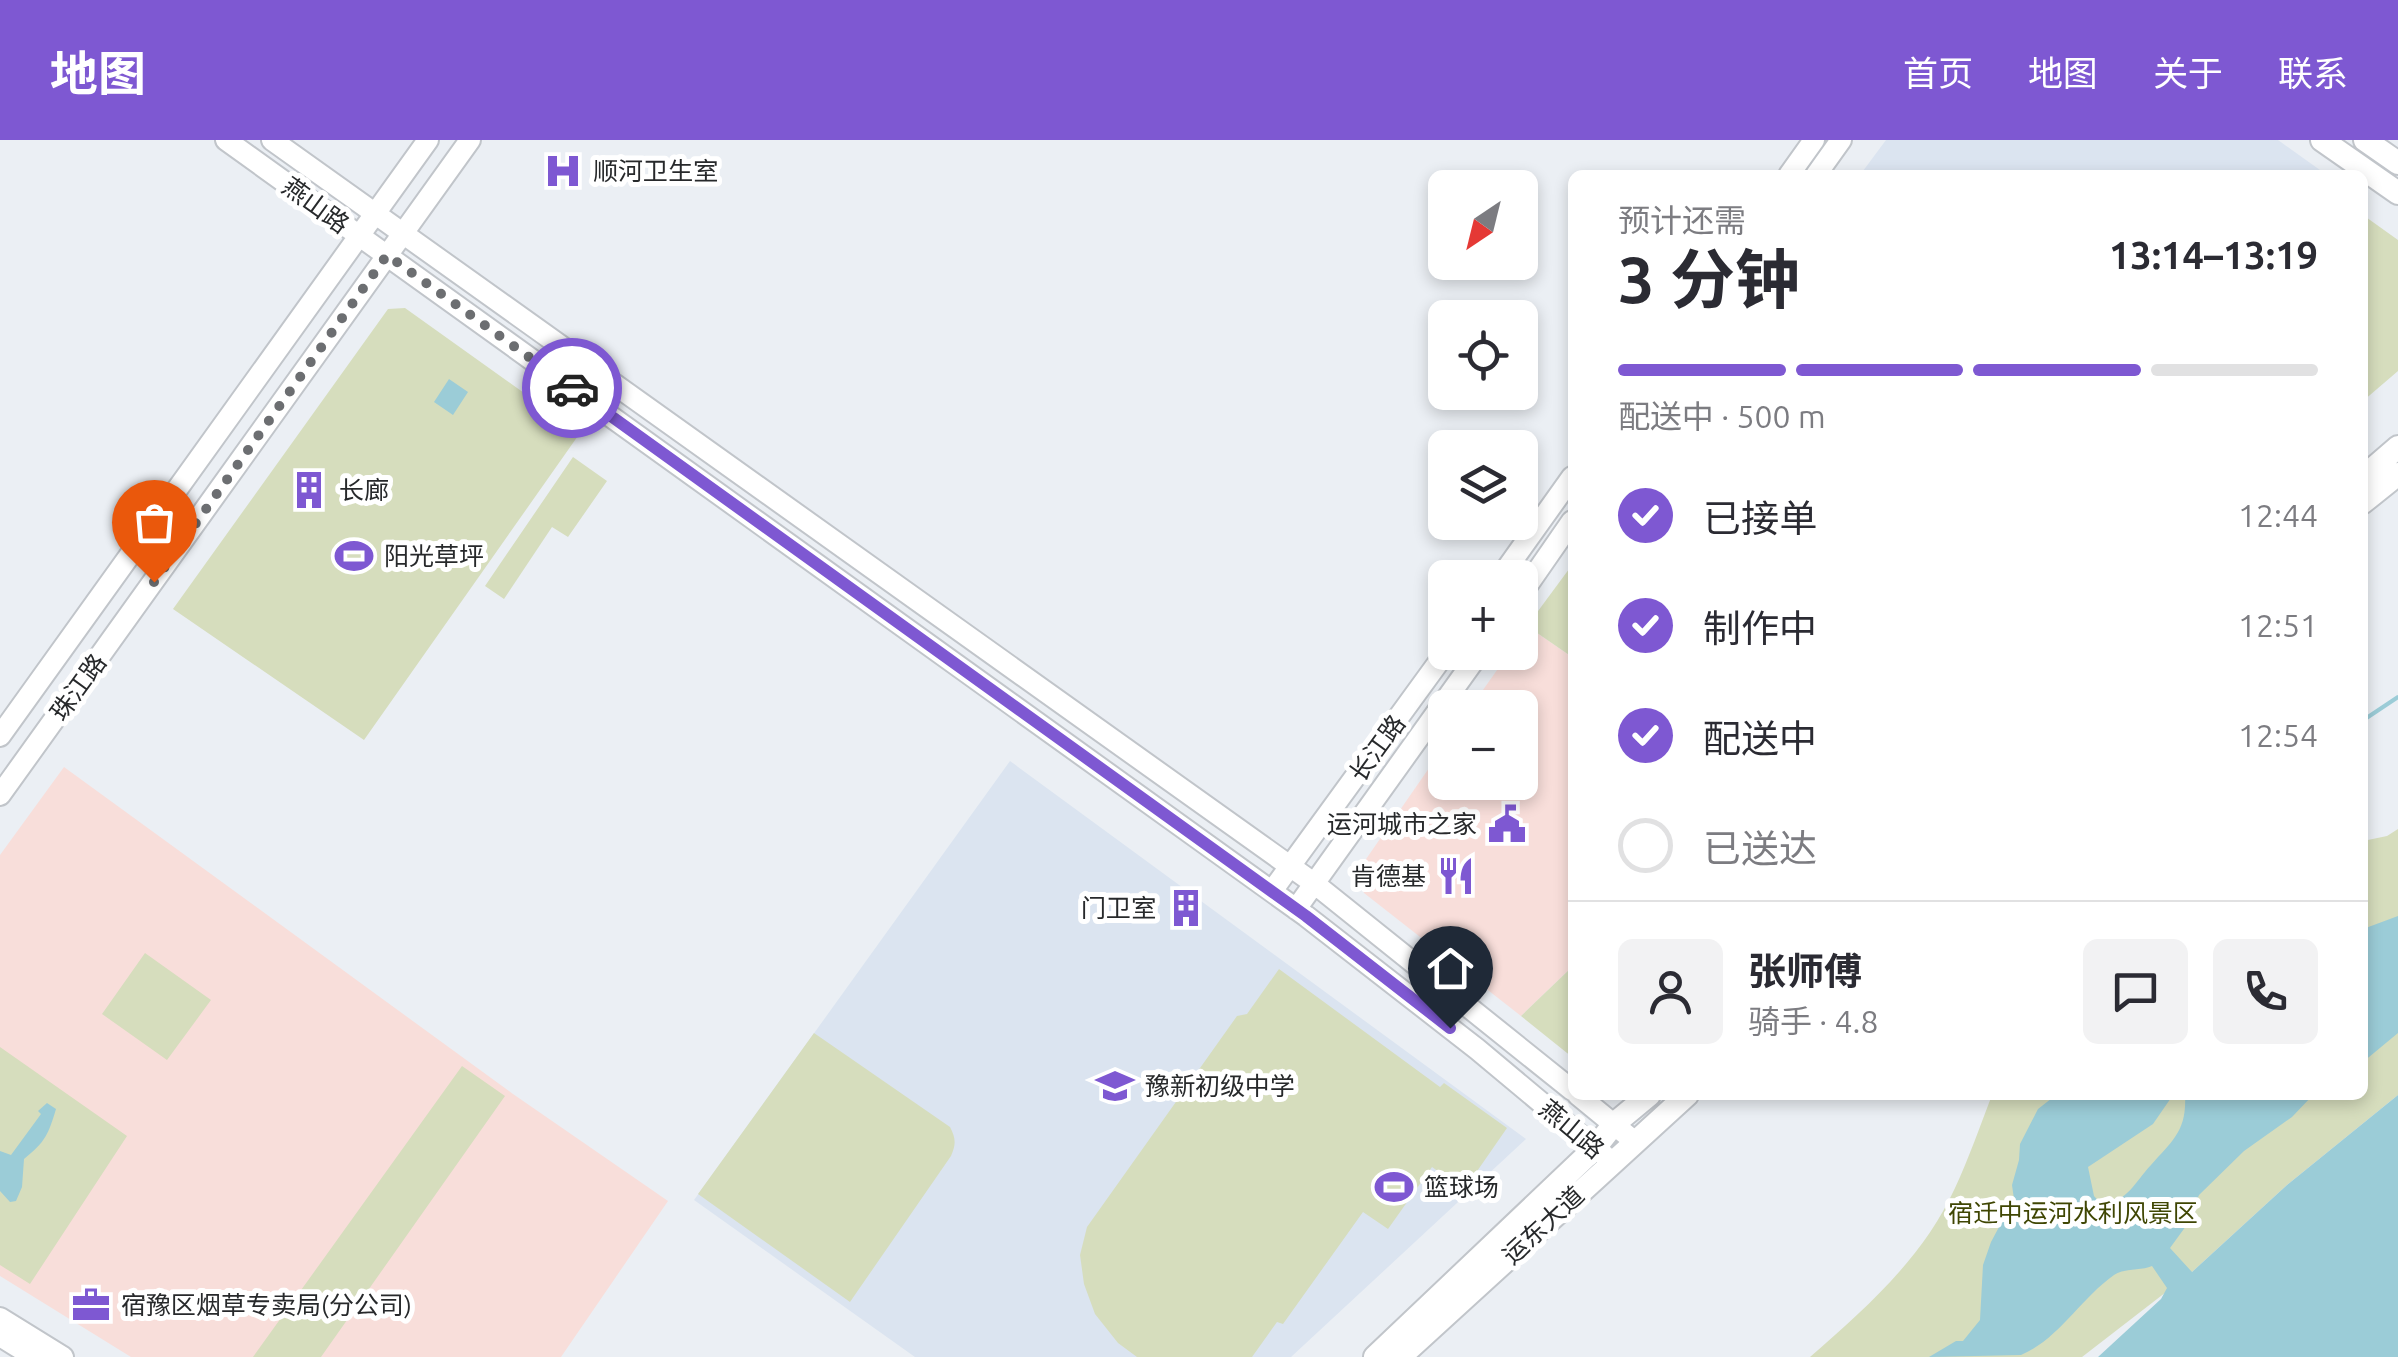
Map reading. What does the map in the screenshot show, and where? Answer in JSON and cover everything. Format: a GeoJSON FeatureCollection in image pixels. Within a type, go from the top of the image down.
{"type":"FeatureCollection","features":[{"type":"Feature","properties":{"kind":"main road"},"geometry":{"type":"LineString","coordinates":[[2322,140],[2365,170]]}},
{"type":"Feature","properties":{"kind":"main road"},"geometry":{"type":"LineString","coordinates":[[2364,140],[2398,164]]}},
{"type":"Feature","properties":{"kind":"main road"},"geometry":{"type":"LineString","coordinates":[[2368,172],[2398,193]]}},
{"type":"Feature","properties":{"kind":"main road"},"geometry":{"type":"LineString","coordinates":[[2368,473],[2398,447]]}},
{"type":"Feature","properties":{"kind":"main road"},"geometry":{"type":"LineString","coordinates":[[2368,497],[2398,474]]}},
{"type":"Feature","properties":{"kind":"main road","name":"运东大道"},"geometry":{"type":"LineString","coordinates":[[1400,1357],[1603,1155],[1614,1124],[1643,1100]]}},
{"type":"Feature","properties":{"kind":"main road","name":"运东大道"},"geometry":{"type":"LineString","coordinates":[[1375,1357],[1603,1155],[1634,1141],[1681,1100]]}},
{"type":"Feature","properties":{"kind":"street","name":"燕山路"},"geometry":{"type":"LineString","coordinates":[[226,140],[1272,891],[1483,1054],[1603,1155]]}},
{"type":"Feature","properties":{"kind":"street","name":"燕山路"},"geometry":{"type":"LineString","coordinates":[[272,140],[1314,884],[1568,1087]]}},
{"type":"Feature","properties":{"kind":"street","name":"珠江路"},"geometry":{"type":"LineString","coordinates":[[0,736],[428,140]]}},
{"type":"Feature","properties":{"kind":"street","name":"珠江路"},"geometry":{"type":"LineString","coordinates":[[0,796],[470,140]]}},
{"type":"Feature","properties":{"kind":"street"},"geometry":{"type":"LineString","coordinates":[[1793,170],[1814,140]]}},
{"type":"Feature","properties":{"kind":"street"},"geometry":{"type":"LineString","coordinates":[[1819,170],[1840,140]]}},
{"type":"Feature","properties":{"kind":"street"},"geometry":{"type":"LineString","coordinates":[[1513,560],[1568,483]]}},
{"type":"Feature","properties":{"kind":"street"},"geometry":{"type":"LineString","coordinates":[[1538,570],[1568,527]]}},
{"type":"Feature","properties":{"kind":"street","name":"长江路"},"geometry":{"type":"LineString","coordinates":[[1272,891],[1433,670]]}},
{"type":"Feature","properties":{"kind":"street","name":"长江路"},"geometry":{"type":"LineString","coordinates":[[1296,909],[1467,670]]}},
{"type":"Feature","properties":{"kind":"street","name":"燕山路"},"geometry":{"type":"LineString","coordinates":[[1584,1100],[1634,1141]]}},
{"type":"Feature","properties":{"kind":"street"},"geometry":{"type":"LineString","coordinates":[[0,1318],[63,1357]]}},
{"type":"Feature","properties":{"kind":"street"},"geometry":{"type":"LineString","coordinates":[[0,1336],[34,1357]]}},
{"type":"Feature","properties":{"kind":"shaded area"},"geometry":{"type":"Polygon","coordinates":[[[1886,140],[2278,140],[2320,170],[1864,170],[1886,140]]]}},
{"type":"Feature","properties":{"kind":"shaded area","name":"运河城市之家"},"geometry":{"type":"Polygon","coordinates":[[[1538,634],[1568,654],[1568,971],[1521,1016],[1364,893],[1360,884],[1364,862],[1428,770],[1428,800],[1538,800],[1538,690],[1483,690],[1497,670],[1538,670],[1538,634]]]}},
{"type":"Feature","properties":{"kind":"shaded area","name":"豫新初级中学"},"geometry":{"type":"Polygon","coordinates":[[[1010,761],[1526,1139],[1291,1357],[915,1357],[694,1200],[1010,761]]]}},
{"type":"Feature","properties":{"kind":"shaded area"},"geometry":{"type":"Polygon","coordinates":[[[64,767],[513,1094],[668,1201],[561,1357],[131,1357],[0,1276],[0,855],[64,767]]]}},
{"type":"Feature","properties":{"kind":"green space"},"geometry":{"type":"Polygon","coordinates":[[[2368,219],[2398,240],[2398,371],[2368,397],[2368,219]]]}},
{"type":"Feature","properties":{"kind":"green space"},"geometry":{"type":"Polygon","coordinates":[[[405,308],[580,433],[364,740],[173,609],[388,309],[405,308]]]}},
{"type":"Feature","properties":{"kind":"green space"},"geometry":{"type":"Polygon","coordinates":[[[573,457],[607,481],[568,537],[552,527],[504,599],[485,586],[573,457]]]}},
{"type":"Feature","properties":{"kind":"green space"},"geometry":{"type":"Polygon","coordinates":[[[1568,570],[1568,654],[1538,634],[1538,611],[1568,570]]]}},
{"type":"Feature","properties":{"kind":"green space","name":"宿迁中运河水利风景区"},"geometry":{"type":"Polygon","coordinates":[[[2398,829],[2398,1095],[2287,1185],[2192,1272],[2082,1357],[1810,1357],[1872,1300],[1927,1237],[1955,1188],[1990,1100],[2368,1100],[2368,840],[2398,829]]]}},
{"type":"Feature","properties":{"kind":"green space"},"geometry":{"type":"Polygon","coordinates":[[[145,953],[211,1000],[167,1060],[102,1014],[145,953]]]}},
{"type":"Feature","properties":{"kind":"green space"},"geometry":{"type":"Polygon","coordinates":[[[1279,969],[1440,1087],[1444,1083],[1507,1128],[1464,1190],[1432,1167],[1388,1229],[1363,1212],[1283,1324],[1277,1322],[1252,1357],[1137,1357],[1118,1343],[1095,1314],[1084,1284],[1080,1255],[1087,1227],[1237,1016],[1247,1014],[1279,969]]]}},
{"type":"Feature","properties":{"kind":"green space"},"geometry":{"type":"Polygon","coordinates":[[[1568,971],[1568,1054],[1521,1016],[1568,971]]]}},
{"type":"Feature","properties":{"kind":"green space"},"geometry":{"type":"Polygon","coordinates":[[[814,1033],[950,1127],[954,1138],[951,1156],[850,1302],[698,1194],[814,1033]]]}},
{"type":"Feature","properties":{"kind":"green space"},"geometry":{"type":"Polygon","coordinates":[[[0,1047],[127,1136],[30,1284],[0,1265],[0,1047]]]}},
{"type":"Feature","properties":{"kind":"green space"},"geometry":{"type":"Polygon","coordinates":[[[462,1066],[505,1096],[321,1357],[253,1357],[462,1066]]]}},
{"type":"Feature","properties":{"kind":"water"},"geometry":{"type":"Polygon","coordinates":[[[449,379],[468,392],[453,415],[434,402],[449,379]]]}},
{"type":"Feature","properties":{"kind":"water"},"geometry":{"type":"Polygon","coordinates":[[[2398,916],[2398,1033],[2368,1058],[2368,927],[2398,916]]]}},
{"type":"Feature","properties":{"kind":"water"},"geometry":{"type":"Polygon","coordinates":[[[2398,1095],[2398,1357],[2098,1357],[2161,1299],[2167,1288],[2152,1266],[2114,1275],[2047,1339],[2021,1355],[1929,1357],[1963,1341],[1980,1320],[1983,1265],[2014,1199],[2012,1185],[2020,1144],[2038,1109],[2050,1100],[2170,1100],[2153,1124],[2088,1167],[2094,1196],[2102,1205],[2125,1195],[2172,1142],[2181,1127],[2185,1100],[2308,1100],[2292,1117],[2244,1151],[2199,1195],[2186,1226],[2170,1248],[2192,1272],[2287,1185],[2398,1095]]]}},
{"type":"Feature","properties":{"kind":"water"},"geometry":{"type":"Polygon","coordinates":[[[47,1103],[56,1109],[51,1125],[42,1142],[24,1159],[22,1187],[16,1201],[10,1202],[0,1191],[0,1151],[11,1155],[47,1103]]]}},
{"type":"Feature","properties":{"kind":"waterway"},"geometry":{"type":"LineString","coordinates":[[2368,717],[2398,697]]}},
{"type":"Feature","properties":{"kind":"way so far"},"geometry":{"type":"LineString","coordinates":[[154,582],[387,255],[572,388]]}},
{"type":"Feature","properties":{"kind":"place","name":"顺河卫生室"},"geometry":{"type":"Point","coordinates":[563,171]}},
{"type":"Feature","properties":{"kind":"place","name":"长廊"},"geometry":{"type":"Point","coordinates":[309,490]}},
{"type":"Feature","properties":{"kind":"place","name":"阳光草坪"},"geometry":{"type":"Point","coordinates":[354,556]}},
{"type":"Feature","properties":{"kind":"place","name":"运河城市之家"},"geometry":{"type":"Point","coordinates":[1507,824]}},
{"type":"Feature","properties":{"kind":"place","name":"肯德基"},"geometry":{"type":"Point","coordinates":[1456,876]}},
{"type":"Feature","properties":{"kind":"place","name":"门卫室"},"geometry":{"type":"Point","coordinates":[1186,908]}},
{"type":"Feature","properties":{"kind":"place","name":"豫新初级中学"},"geometry":{"type":"Point","coordinates":[1115,1086]}},
{"type":"Feature","properties":{"kind":"place","name":"篮球场"},"geometry":{"type":"Point","coordinates":[1394,1187]}},
{"type":"Feature","properties":{"kind":"place","name":"宿豫区烟草专卖局(分公司)"},"geometry":{"type":"Point","coordinates":[91,1305]}},
{"type":"Feature","properties":{"kind":"route"},"geometry":{"type":"LineString","coordinates":[[572,388],[1306,916],[1450,1028]]}}]}
